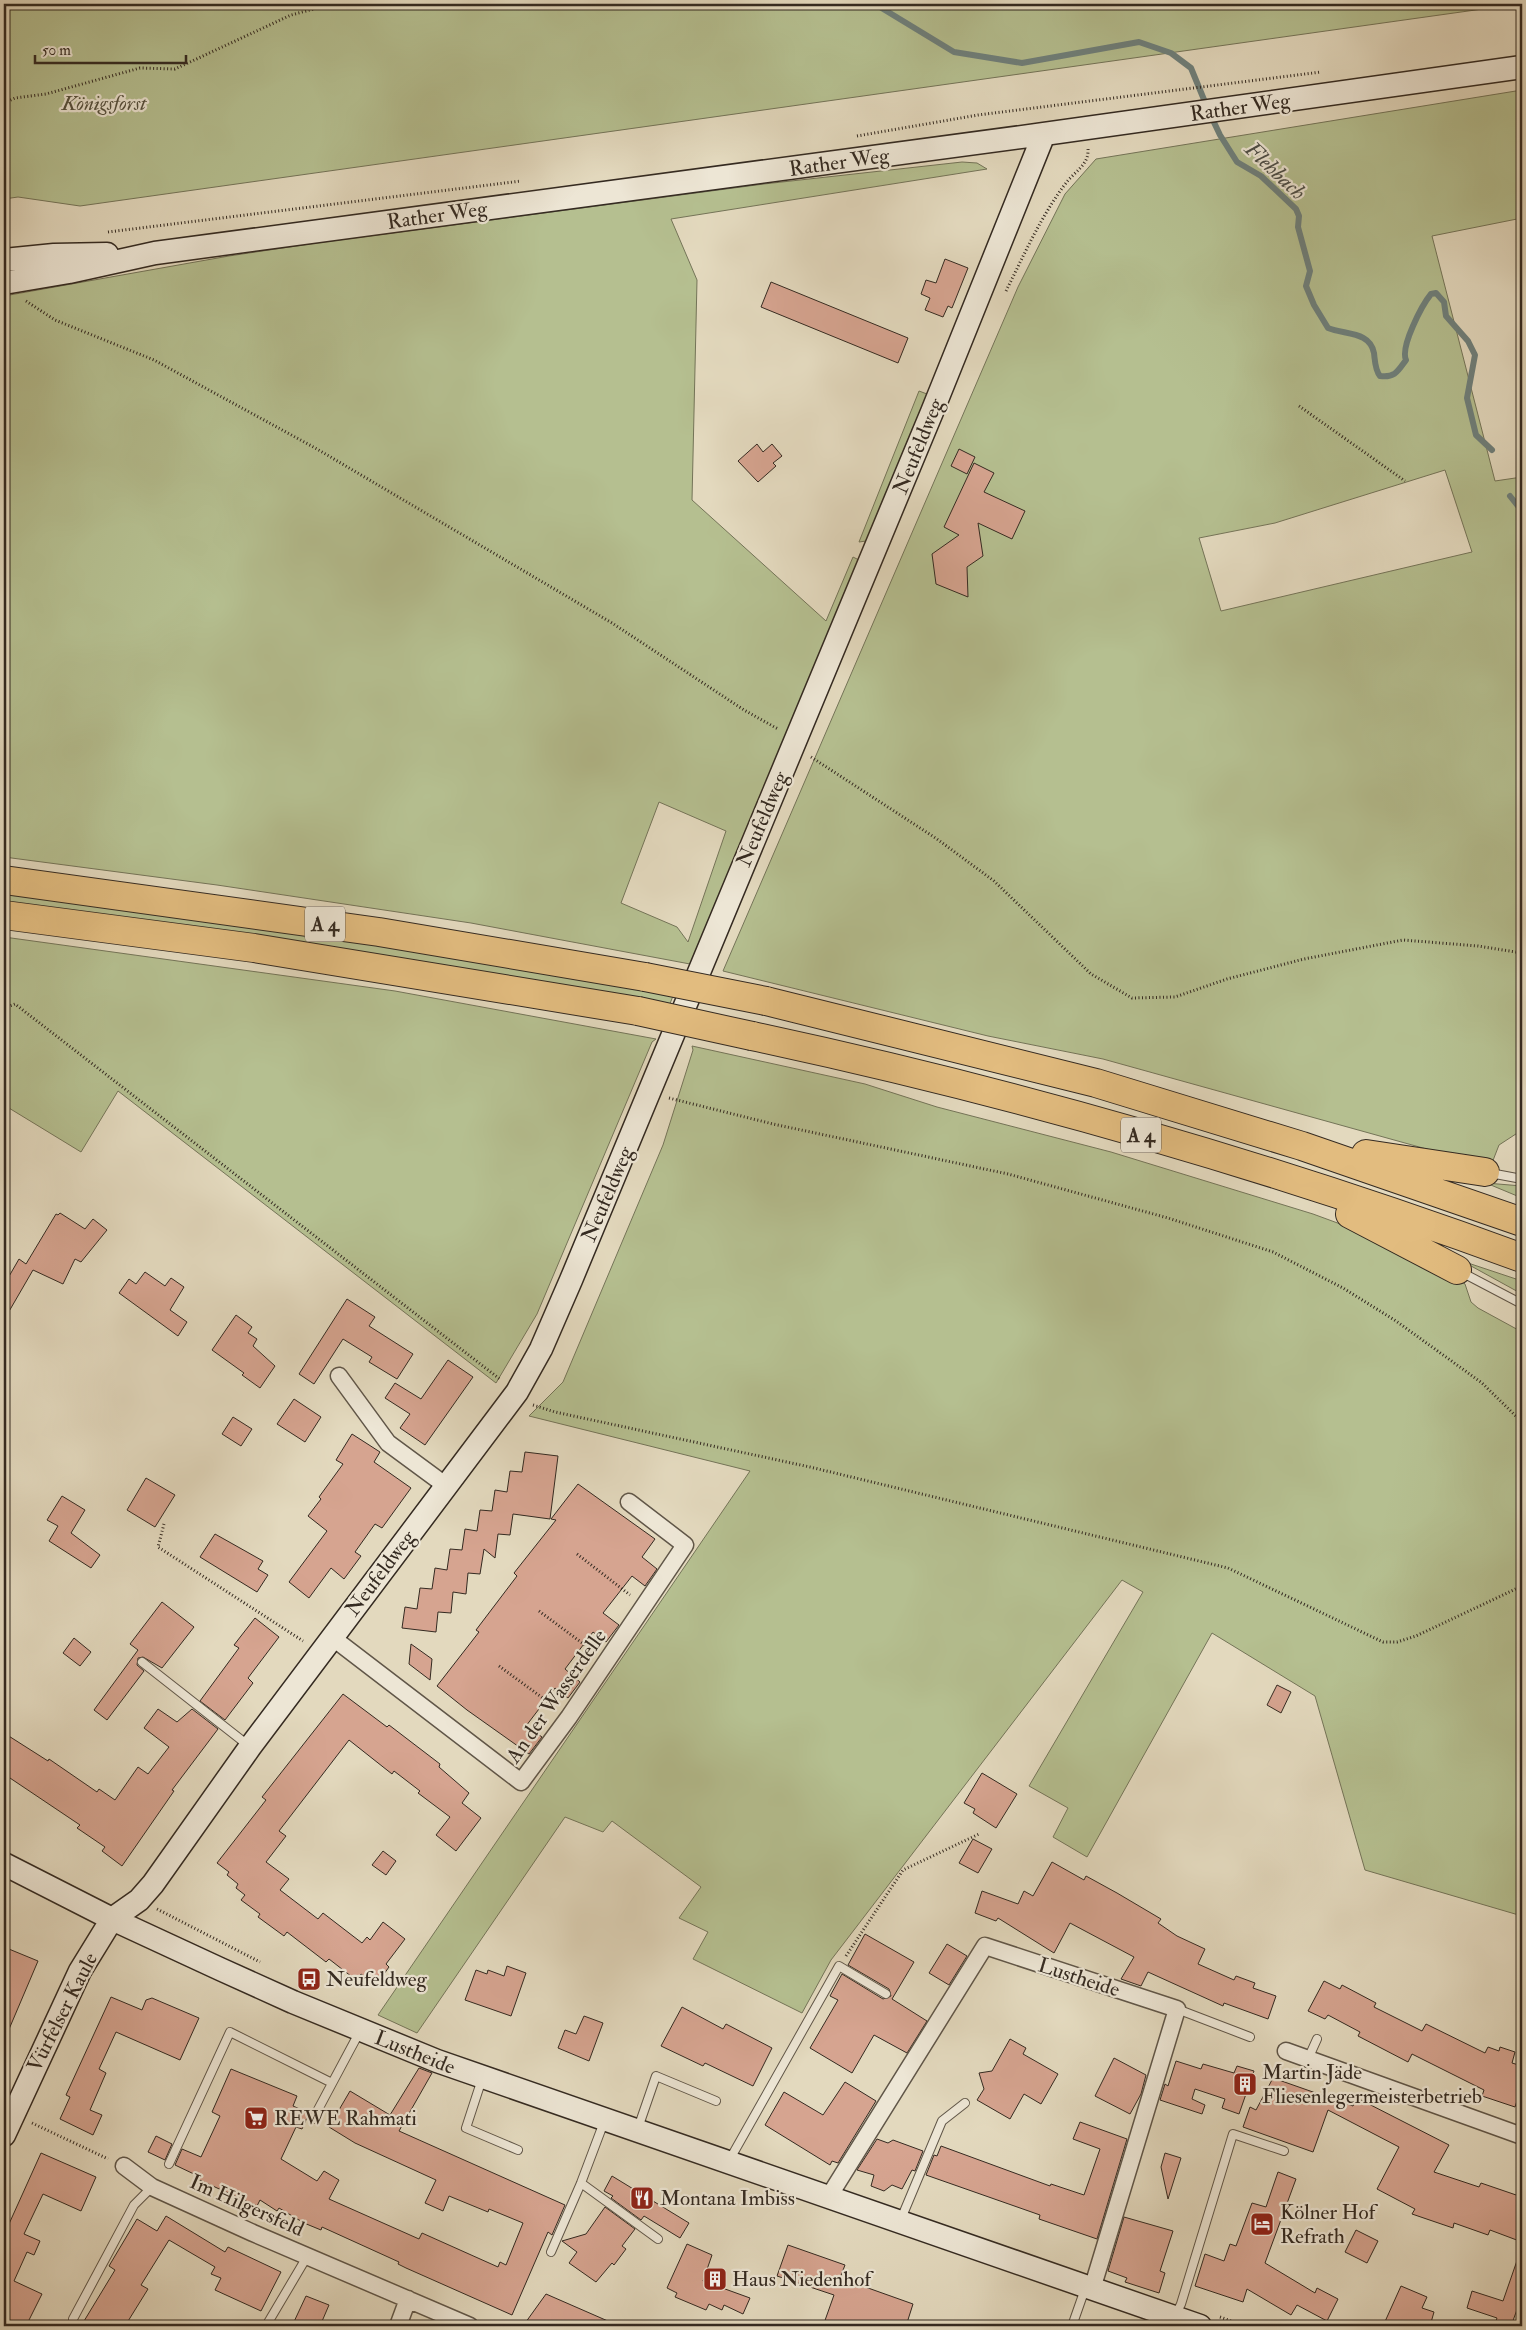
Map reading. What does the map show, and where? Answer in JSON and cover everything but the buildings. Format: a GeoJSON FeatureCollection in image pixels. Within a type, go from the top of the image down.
{"type":"FeatureCollection","features":[{"type":"Feature","properties":{"kind":"highway","name":"A 4"},"geometry":{"type":"LineString","coordinates":[[4,880],[379,932],[644,977],[766,1001],[1096,1084],[1302,1146],[1522,1222]]}},
{"type":"Feature","properties":{"kind":"highway","name":"A 4"},"geometry":{"type":"LineString","coordinates":[[4,915],[254,948],[638,1011],[868,1061],[1028,1101],[1268,1172],[1522,1258]]}},
{"type":"Feature","properties":{"kind":"highway"},"geometry":{"type":"LineString","coordinates":[[1302,1146],[1485,1172]]}},
{"type":"Feature","properties":{"kind":"highway"},"geometry":{"type":"LineString","coordinates":[[1268,1172],[1457,1270]]}},
{"type":"Feature","properties":{"kind":"main road","name":"Rather Weg"},"geometry":{"type":"LineString","coordinates":[[11,289],[69,272],[155,253],[1044,134],[1522,67]]}},
{"type":"Feature","properties":{"kind":"main road","name":"Neufeldweg"},"geometry":{"type":"LineString","coordinates":[[112,1919],[138,1900],[153,1884],[250,1747],[445,1486],[524,1398],[533,1365],[552,1325],[795,742],[1044,134]]}},
{"type":"Feature","properties":{"kind":"main road","name":"Rather Weg"},"geometry":{"type":"LineString","coordinates":[[4,260],[54,255],[155,253]]}},
{"type":"Feature","properties":{"kind":"main road","name":"Lustheide"},"geometry":{"type":"LineString","coordinates":[[4,1864],[112,1919],[293,2002],[482,2078],[1187,2323]]}},
{"type":"Feature","properties":{"kind":"main road","name":"Vürfelser Kaule"},"geometry":{"type":"LineString","coordinates":[[4,2135],[12,2113],[80,1971],[112,1919]]}},
{"type":"Feature","properties":{"kind":"street"},"geometry":{"type":"LineString","coordinates":[[339,1376],[388,1443],[445,1486]]}},
{"type":"Feature","properties":{"kind":"street","name":"An der Wasserdelle"},"geometry":{"type":"LineString","coordinates":[[327,1645],[521,1782],[569,1717],[645,1607],[685,1545],[629,1502]]}},
{"type":"Feature","properties":{"kind":"street","name":"Lustheide"},"geometry":{"type":"LineString","coordinates":[[828,2198],[986,1946],[1177,2009]]}},
{"type":"Feature","properties":{"kind":"street"},"geometry":{"type":"LineString","coordinates":[[1088,2288],[1177,2009]]}},
{"type":"Feature","properties":{"kind":"street"},"geometry":{"type":"LineString","coordinates":[[1286,2052],[1522,2136]]}},
{"type":"Feature","properties":{"kind":"street","name":"Im Hilgersfeld"},"geometry":{"type":"LineString","coordinates":[[124,2166],[152,2187],[253,2233],[470,2326]]}},
{"type":"Feature","properties":{"kind":"street"},"geometry":{"type":"LineString","coordinates":[[398,2326],[408,2299]]}},
{"type":"Feature","properties":{"kind":"lane"},"geometry":{"type":"LineString","coordinates":[[1485,1172],[1522,1178]]}},
{"type":"Feature","properties":{"kind":"lane"},"geometry":{"type":"LineString","coordinates":[[1457,1270],[1522,1304]]}},
{"type":"Feature","properties":{"kind":"lane"},"geometry":{"type":"LineString","coordinates":[[142,1662],[189,1701],[250,1747]]}},
{"type":"Feature","properties":{"kind":"lane"},"geometry":{"type":"LineString","coordinates":[[728,2163],[839,1966],[886,1994]]}},
{"type":"Feature","properties":{"kind":"lane"},"geometry":{"type":"LineString","coordinates":[[1177,2009],[1250,2036]]}},
{"type":"Feature","properties":{"kind":"lane"},"geometry":{"type":"LineString","coordinates":[[313,2119],[361,2030]]}},
{"type":"Feature","properties":{"kind":"lane"},"geometry":{"type":"LineString","coordinates":[[169,2164],[230,2032],[332,2082]]}},
{"type":"Feature","properties":{"kind":"lane"},"geometry":{"type":"LineString","coordinates":[[1308,2060],[1317,2039]]}},
{"type":"Feature","properties":{"kind":"lane"},"geometry":{"type":"LineString","coordinates":[[637,2131],[656,2076],[716,2101]]}},
{"type":"Feature","properties":{"kind":"lane"},"geometry":{"type":"LineString","coordinates":[[482,2078],[466,2128],[518,2150]]}},
{"type":"Feature","properties":{"kind":"lane"},"geometry":{"type":"LineString","coordinates":[[899,2223],[942,2121],[965,2103]]}},
{"type":"Feature","properties":{"kind":"lane"},"geometry":{"type":"LineString","coordinates":[[551,2252],[581,2183],[605,2120]]}},
{"type":"Feature","properties":{"kind":"lane"},"geometry":{"type":"LineString","coordinates":[[1187,2323],[1181,2304],[1233,2134],[1284,2151]]}},
{"type":"Feature","properties":{"kind":"lane"},"geometry":{"type":"LineString","coordinates":[[581,2183],[658,2239]]}},
{"type":"Feature","properties":{"kind":"lane"},"geometry":{"type":"LineString","coordinates":[[73,2320],[134,2204],[152,2187]]}},
{"type":"Feature","properties":{"kind":"lane"},"geometry":{"type":"LineString","coordinates":[[266,2326],[308,2255]]}},
{"type":"Feature","properties":{"kind":"lane"},"geometry":{"type":"LineString","coordinates":[[1072,2326],[1088,2288]]}},
{"type":"Feature","properties":{"kind":"path"},"geometry":{"type":"LineString","coordinates":[[4,103],[15,98],[46,94],[140,68],[175,69],[291,15],[333,4]]}},
{"type":"Feature","properties":{"kind":"path"},"geometry":{"type":"LineString","coordinates":[[851,137],[978,115],[1323,72]]}},
{"type":"Feature","properties":{"kind":"path"},"geometry":{"type":"LineString","coordinates":[[100,233],[375,197],[529,180]]}},
{"type":"Feature","properties":{"kind":"path"},"geometry":{"type":"LineString","coordinates":[[11,289],[55,320],[154,360],[317,449],[612,623],[795,742],[936,839],[994,881],[1091,974],[1132,998],[1175,997],[1227,979],[1304,959],[1403,940],[1478,946],[1522,953]]}},
{"type":"Feature","properties":{"kind":"path"},"geometry":{"type":"LineString","coordinates":[[1299,406],[1406,481]]}},
{"type":"Feature","properties":{"kind":"path"},"geometry":{"type":"LineString","coordinates":[[4,1008],[15,1004],[524,1398],[555,1412],[810,1466],[1228,1568],[1383,1642],[1397,1642],[1416,1636],[1522,1586]]}},
{"type":"Feature","properties":{"kind":"path"},"geometry":{"type":"LineString","coordinates":[[649,1092],[721,1112],[1008,1174],[1168,1218],[1273,1252],[1343,1288],[1396,1321],[1482,1383],[1522,1422]]}},
{"type":"Feature","properties":{"kind":"path"},"geometry":{"type":"LineString","coordinates":[[164,1524],[158,1547],[327,1645]]}},
{"type":"Feature","properties":{"kind":"path"},"geometry":{"type":"LineString","coordinates":[[577,1554],[645,1607]]}},
{"type":"Feature","properties":{"kind":"path"},"geometry":{"type":"LineString","coordinates":[[539,1611],[607,1661]]}},
{"type":"Feature","properties":{"kind":"path"},"geometry":{"type":"LineString","coordinates":[[499,1666],[569,1717]]}},
{"type":"Feature","properties":{"kind":"path"},"geometry":{"type":"LineString","coordinates":[[839,1966],[903,1870],[978,1834]]}},
{"type":"Feature","properties":{"kind":"path"},"geometry":{"type":"LineString","coordinates":[[12,2113],[124,2166]]}},
{"type":"Feature","properties":{"kind":"green space","name":"Königsforst"},"geometry":{"type":"Polygon","coordinates":[[[4,4],[1518,4],[80,206],[18,197],[4,199],[4,4]]]}},
{"type":"Feature","properties":{"kind":"green space"},"geometry":{"type":"Polygon","coordinates":[[[1522,90],[1522,218],[1432,236],[1495,481],[1522,477],[1522,1130],[1499,1145],[1492,1163],[1484,1165],[1103,1059],[988,1036],[723,971],[1018,287],[1065,194],[1096,159],[1522,90]],[[1445,470],[1275,523],[1199,538],[1221,611],[1472,552],[1445,470]]]}},
{"type":"Feature","properties":{"kind":"green space"},"geometry":{"type":"Polygon","coordinates":[[[962,162],[977,163],[987,169],[671,219],[697,280],[692,500],[826,621],[853,557],[859,560],[690,964],[471,923],[217,885],[4,857],[4,296],[229,256],[316,243],[764,184],[962,162]],[[659,802],[621,903],[677,927],[688,942],[726,831],[659,802]]]}},
{"type":"Feature","properties":{"kind":"green space"},"geometry":{"type":"Polygon","coordinates":[[[919,391],[927,394],[866,541],[859,542],[919,391]]]}},
{"type":"Feature","properties":{"kind":"green space"},"geometry":{"type":"Polygon","coordinates":[[[4,892],[436,953],[673,996],[669,1006],[504,975],[338,948],[4,902],[4,892]]]}},
{"type":"Feature","properties":{"kind":"green space"},"geometry":{"type":"Polygon","coordinates":[[[4,937],[395,991],[656,1039],[652,1042],[537,1314],[496,1383],[118,1091],[81,1152],[4,1105],[4,937]]]}},
{"type":"Feature","properties":{"kind":"green space"},"geometry":{"type":"Polygon","coordinates":[[[692,1046],[865,1084],[937,1107],[1111,1152],[1313,1214],[1373,1236],[1450,1273],[1465,1284],[1471,1302],[1478,1308],[1522,1332],[1522,1916],[1365,1870],[1315,1696],[1212,1633],[1087,1857],[1053,1837],[1068,1808],[1029,1786],[1143,1592],[1122,1580],[831,1960],[802,2013],[693,1959],[708,1932],[679,1918],[701,1887],[612,1821],[603,1832],[565,1817],[417,2033],[378,2015],[750,1471],[529,1416],[563,1382],[663,1145],[693,1050],[692,1046]]]}},
{"type":"Feature","properties":{"kind":"green space"},"geometry":{"type":"Polygon","coordinates":[[[1486,1183],[1522,1186],[1522,1198],[1486,1183]]]}},
{"type":"Feature","properties":{"kind":"green space"},"geometry":{"type":"Polygon","coordinates":[[[1462,1261],[1522,1281],[1522,1294],[1462,1261]]]}},
{"type":"Feature","properties":{"kind":"waterway","name":"Flehbach"},"geometry":{"type":"LineString","coordinates":[[875,4],[954,52],[1022,63],[1139,42],[1171,53],[1191,68],[1207,107]]}},
{"type":"Feature","properties":{"kind":"waterway","name":"Flehbach"},"geometry":{"type":"LineString","coordinates":[[1211,116],[1220,135],[1237,162],[1261,176],[1296,209],[1299,216],[1298,227],[1310,271],[1306,286],[1314,305],[1328,328],[1356,335],[1368,341],[1372,346],[1376,368],[1380,376],[1393,375],[1406,360],[1405,354],[1409,336],[1422,307],[1431,294],[1436,293],[1444,302],[1446,316],[1468,341],[1475,355],[1467,398],[1476,435],[1492,450]]}},
{"type":"Feature","properties":{"kind":"waterway","name":"Flehbach"},"geometry":{"type":"LineString","coordinates":[[1510,496],[1522,511]]}},
{"type":"Feature","properties":{"kind":"place","name":"Neufeldweg"},"geometry":{"type":"Point","coordinates":[309,1979]}},
{"type":"Feature","properties":{"kind":"place","name":"Martin Jäde Fliesenlegermeisterbetrieb"},"geometry":{"type":"Point","coordinates":[1245,2084]}},
{"type":"Feature","properties":{"kind":"place","name":"REWE Rahmati"},"geometry":{"type":"Point","coordinates":[256,2118]}},
{"type":"Feature","properties":{"kind":"place","name":"Montana Imbiss"},"geometry":{"type":"Point","coordinates":[642,2198]}},
{"type":"Feature","properties":{"kind":"place","name":"Kölner Hof Refrath"},"geometry":{"type":"Point","coordinates":[1262,2224]}},
{"type":"Feature","properties":{"kind":"place","name":"Haus Niedenhof"},"geometry":{"type":"Point","coordinates":[715,2279]}}]}
